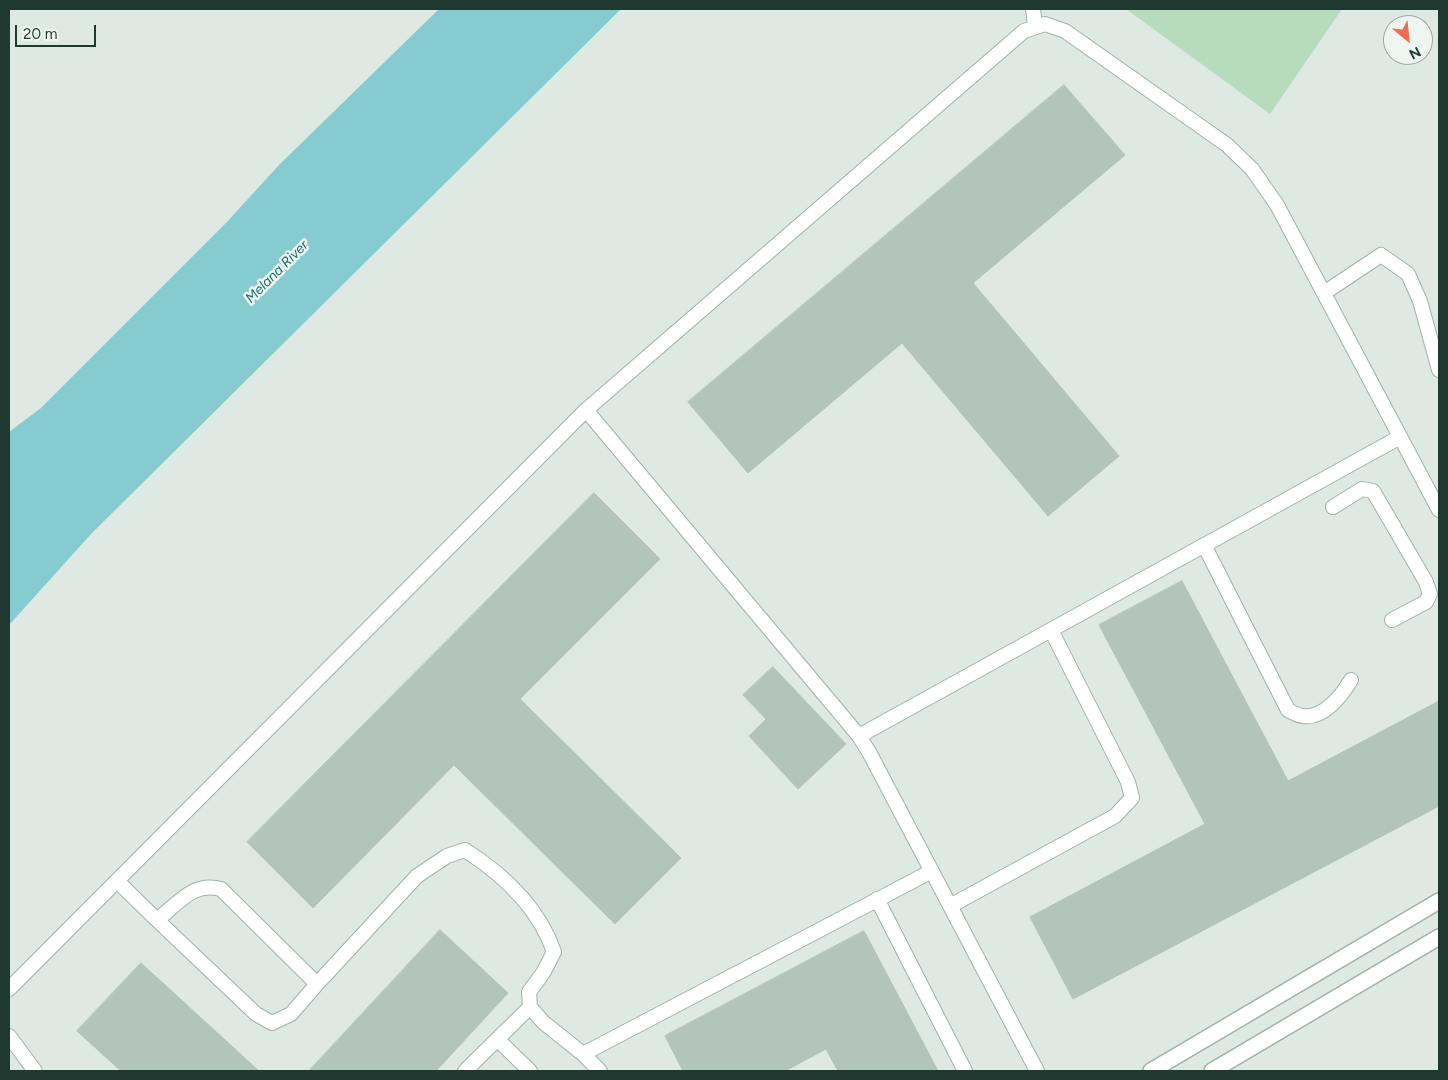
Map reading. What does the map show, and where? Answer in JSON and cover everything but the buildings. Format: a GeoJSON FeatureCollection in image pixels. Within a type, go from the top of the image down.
{"type":"FeatureCollection","features":[{"type":"Feature","properties":{"kind":"street"},"geometry":{"type":"LineString","coordinates":[[1151,1071],[1439,901]]}},
{"type":"Feature","properties":{"kind":"street"},"geometry":{"type":"LineString","coordinates":[[1212,1071],[1439,937]]}},
{"type":"Feature","properties":{"kind":"lane"},"geometry":{"type":"LineString","coordinates":[[1033,9],[1035,26]]}},
{"type":"Feature","properties":{"kind":"lane"},"geometry":{"type":"LineString","coordinates":[[9,989],[586,410],[1016,37],[1035,26],[1046,24],[1065,31],[1227,145],[1252,169],[1277,205],[1439,510]]}},
{"type":"Feature","properties":{"kind":"lane"},"geometry":{"type":"LineString","coordinates":[[1324,293],[1381,255],[1408,274],[1420,301],[1439,370]]}},
{"type":"Feature","properties":{"kind":"lane"},"geometry":{"type":"LineString","coordinates":[[586,410],[859,736],[1037,1071]]}},
{"type":"Feature","properties":{"kind":"lane"},"geometry":{"type":"LineString","coordinates":[[859,736],[1400,437]]}},
{"type":"Feature","properties":{"kind":"lane"},"geometry":{"type":"LineString","coordinates":[[1333,508],[1362,489],[1373,491],[1426,582],[1430,594],[1426,602],[1392,620]]}},
{"type":"Feature","properties":{"kind":"lane"},"geometry":{"type":"LineString","coordinates":[[1204,545],[1288,710],[1303,716],[1318,712],[1336,703],[1351,680]]}},
{"type":"Feature","properties":{"kind":"lane"},"geometry":{"type":"LineString","coordinates":[[950,906],[1115,816],[1132,798],[1128,782],[1051,630]]}},
{"type":"Feature","properties":{"kind":"lane"},"geometry":{"type":"LineString","coordinates":[[117,881],[256,1014],[272,1023],[291,1014],[417,876],[447,856],[465,850],[514,887],[547,931],[554,952],[543,973],[529,992],[530,1007],[543,1022],[583,1054],[600,1071]]}},
{"type":"Feature","properties":{"kind":"lane"},"geometry":{"type":"LineString","coordinates":[[583,1054],[932,871]]}},
{"type":"Feature","properties":{"kind":"lane"},"geometry":{"type":"LineString","coordinates":[[158,920],[195,889],[208,886],[221,889],[317,984]]}},
{"type":"Feature","properties":{"kind":"lane"},"geometry":{"type":"LineString","coordinates":[[877,899],[965,1071]]}},
{"type":"Feature","properties":{"kind":"lane"},"geometry":{"type":"LineString","coordinates":[[465,1071],[530,1007]]}},
{"type":"Feature","properties":{"kind":"lane"},"geometry":{"type":"LineString","coordinates":[[9,1036],[35,1071]]}},
{"type":"Feature","properties":{"kind":"lane"},"geometry":{"type":"LineString","coordinates":[[498,1039],[530,1071]]}},
{"type":"Feature","properties":{"kind":"green space"},"geometry":{"type":"Polygon","coordinates":[[[1126,9],[1342,9],[1270,114],[1126,9]]]}},
{"type":"Feature","properties":{"kind":"water","name":"Melana River"},"geometry":{"type":"Polygon","coordinates":[[[439,9],[621,9],[91,534],[9,625],[9,432],[41,408],[225,224],[280,164],[439,9]]]}}]}
